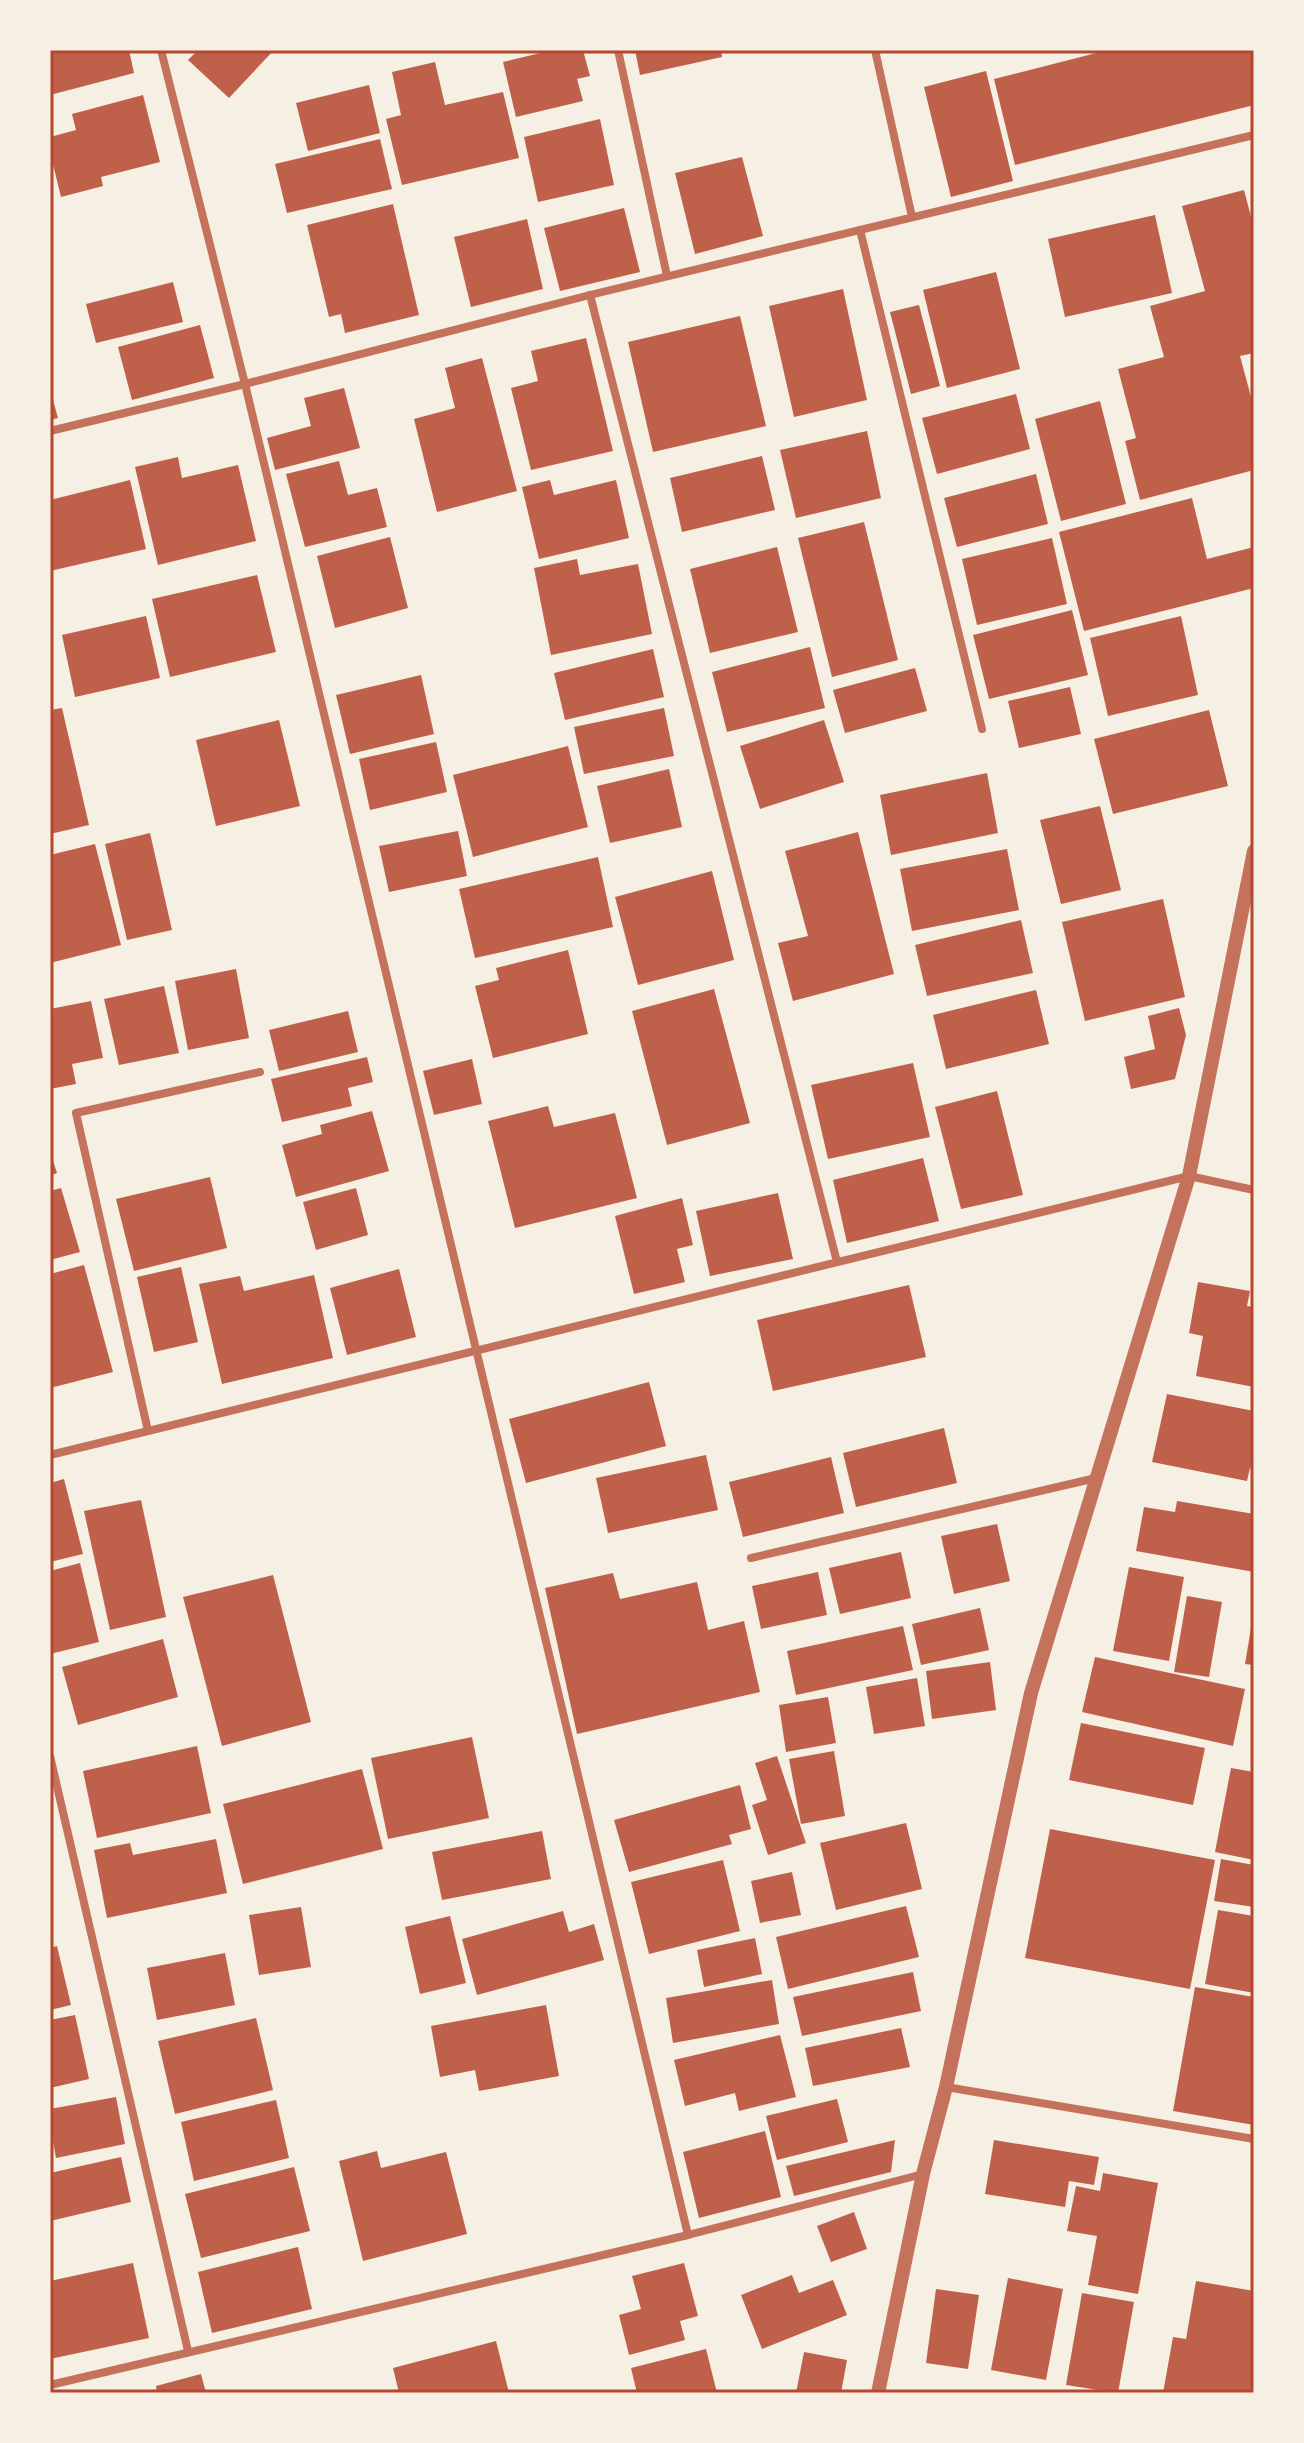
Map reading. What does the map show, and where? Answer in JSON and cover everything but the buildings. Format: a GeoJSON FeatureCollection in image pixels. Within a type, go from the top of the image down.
{"type":"FeatureCollection","features":[{"type":"Feature","properties":{"kind":"street"},"geometry":{"type":"LineString","coordinates":[[161,50],[245,384],[688,2235]]}},
{"type":"Feature","properties":{"kind":"street"},"geometry":{"type":"LineString","coordinates":[[618,50],[667,276]]}},
{"type":"Feature","properties":{"kind":"street"},"geometry":{"type":"LineString","coordinates":[[875,50],[912,217]]}},
{"type":"Feature","properties":{"kind":"street"},"geometry":{"type":"LineString","coordinates":[[50,431],[667,276],[1254,135]]}},
{"type":"Feature","properties":{"kind":"street"},"geometry":{"type":"LineString","coordinates":[[860,230],[982,729]]}},
{"type":"Feature","properties":{"kind":"street"},"geometry":{"type":"LineString","coordinates":[[590,295],[837,1262]]}},
{"type":"Feature","properties":{"kind":"street"},"geometry":{"type":"LineString","coordinates":[[878,2393],[923,2174],[946,2087],[1031,1693],[1189,1176],[1254,851]]}},
{"type":"Feature","properties":{"kind":"street"},"geometry":{"type":"LineString","coordinates":[[148,1431],[76,1113],[260,1072]]}},
{"type":"Feature","properties":{"kind":"street"},"geometry":{"type":"LineString","coordinates":[[50,1455],[1189,1176],[1254,1190]]}},
{"type":"Feature","properties":{"kind":"street"},"geometry":{"type":"LineString","coordinates":[[751,1558],[1096,1478]]}},
{"type":"Feature","properties":{"kind":"street"},"geometry":{"type":"LineString","coordinates":[[50,1756],[188,2351]]}},
{"type":"Feature","properties":{"kind":"street"},"geometry":{"type":"LineString","coordinates":[[946,2087],[1254,2139]]}},
{"type":"Feature","properties":{"kind":"street"},"geometry":{"type":"LineString","coordinates":[[50,2385],[688,2235],[923,2174]]}}]}
